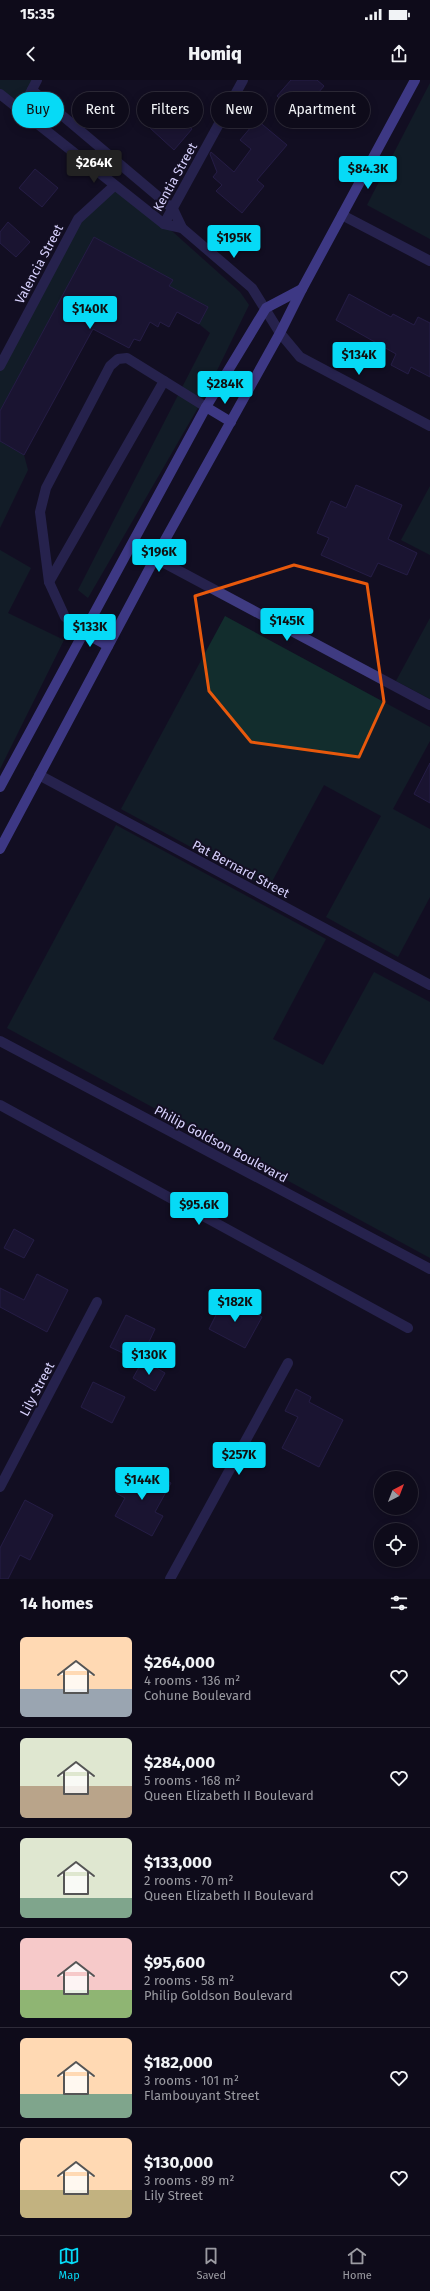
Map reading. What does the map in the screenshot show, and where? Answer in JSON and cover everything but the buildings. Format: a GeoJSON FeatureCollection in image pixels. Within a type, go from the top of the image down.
{"type":"FeatureCollection","features":[{"type":"Feature","properties":{"kind":"street"},"geometry":{"type":"LineString","coordinates":[[37,80],[32,90],[173,209],[182,228],[252,288],[266,308],[280,333],[300,358],[430,426]]}},
{"type":"Feature","properties":{"kind":"street","name":"Kentia Street"},"geometry":{"type":"LineString","coordinates":[[164,224],[243,80]]}},
{"type":"Feature","properties":{"kind":"street"},"geometry":{"type":"LineString","coordinates":[[0,849],[155,558],[232,422],[415,80]]}},
{"type":"Feature","properties":{"kind":"street"},"geometry":{"type":"LineString","coordinates":[[0,94],[12,104]]}},
{"type":"Feature","properties":{"kind":"street"},"geometry":{"type":"LineString","coordinates":[[42,128],[164,224],[182,228]]}},
{"type":"Feature","properties":{"kind":"street","name":"Valencia Street"},"geometry":{"type":"LineString","coordinates":[[0,366],[78,219],[114,186]]}},
{"type":"Feature","properties":{"kind":"street"},"geometry":{"type":"LineString","coordinates":[[342,215],[430,261]]}},
{"type":"Feature","properties":{"kind":"street"},"geometry":{"type":"LineString","coordinates":[[0,787],[206,407],[266,308],[302,289]]}},
{"type":"Feature","properties":{"kind":"street"},"geometry":{"type":"LineString","coordinates":[[108,646],[83,632],[64,617],[49,582],[40,512],[46,488],[110,366],[118,359],[127,358],[232,422]]}},
{"type":"Feature","properties":{"kind":"street"},"geometry":{"type":"LineString","coordinates":[[49,582],[164,381]]}},
{"type":"Feature","properties":{"kind":"street"},"geometry":{"type":"LineString","coordinates":[[155,558],[430,706]]}},
{"type":"Feature","properties":{"kind":"street","name":"Pat Bernard Street"},"geometry":{"type":"LineString","coordinates":[[39,776],[430,985]]}},
{"type":"Feature","properties":{"kind":"street","name":"Philip Goldson Boulevard"},"geometry":{"type":"LineString","coordinates":[[0,1041],[430,1269]]}},
{"type":"Feature","properties":{"kind":"street"},"geometry":{"type":"LineString","coordinates":[[0,1105],[408,1328]]}},
{"type":"Feature","properties":{"kind":"street","name":"Lily Street"},"geometry":{"type":"LineString","coordinates":[[0,1487],[97,1302]]}},
{"type":"Feature","properties":{"kind":"street"},"geometry":{"type":"LineString","coordinates":[[170,1579],[288,1363]]}},
{"type":"Feature","properties":{"kind":"highlighted area"},"geometry":{"type":"Polygon","coordinates":[[[294,565],[367,584],[384,702],[359,757],[251,742],[209,691],[195,596],[294,565]]]}},
{"type":"Feature","properties":{"kind":"green space"},"geometry":{"type":"Polygon","coordinates":[[[0,80],[37,80],[31,92],[12,92],[12,103],[0,93],[0,80]]]}},
{"type":"Feature","properties":{"kind":"green space"},"geometry":{"type":"Polygon","coordinates":[[[430,83],[430,239],[367,205],[430,83]]]}},
{"type":"Feature","properties":{"kind":"green space"},"geometry":{"type":"Polygon","coordinates":[[[114,186],[164,224],[240,292],[249,305],[203,399],[88,598],[78,590],[210,333],[199,324],[208,307],[169,286],[172,280],[58,304],[0,411],[0,366],[78,219],[114,186]]]}},
{"type":"Feature","properties":{"kind":"green space"},"geometry":{"type":"Polygon","coordinates":[[[0,441],[24,455],[28,470],[0,528],[0,441]]]}},
{"type":"Feature","properties":{"kind":"green space"},"geometry":{"type":"Polygon","coordinates":[[[430,486],[430,555],[401,540],[430,486]]]}},
{"type":"Feature","properties":{"kind":"green space"},"geometry":{"type":"Polygon","coordinates":[[[0,550],[31,568],[8,613],[64,640],[0,769],[0,550]]]}},
{"type":"Feature","properties":{"kind":"green space"},"geometry":{"type":"Polygon","coordinates":[[[225,616],[430,727],[430,741],[393,809],[430,829],[430,897],[398,957],[326,917],[381,816],[324,785],[268,889],[121,809],[225,616]]]}},
{"type":"Feature","properties":{"kind":"green space"},"geometry":{"type":"Polygon","coordinates":[[[430,618],[430,699],[396,681],[430,618]]]}},
{"type":"Feature","properties":{"kind":"green space"},"geometry":{"type":"Polygon","coordinates":[[[116,825],[326,939],[273,1039],[323,1065],[374,972],[430,1002],[430,1258],[7,1028],[116,825]]]}}]}
